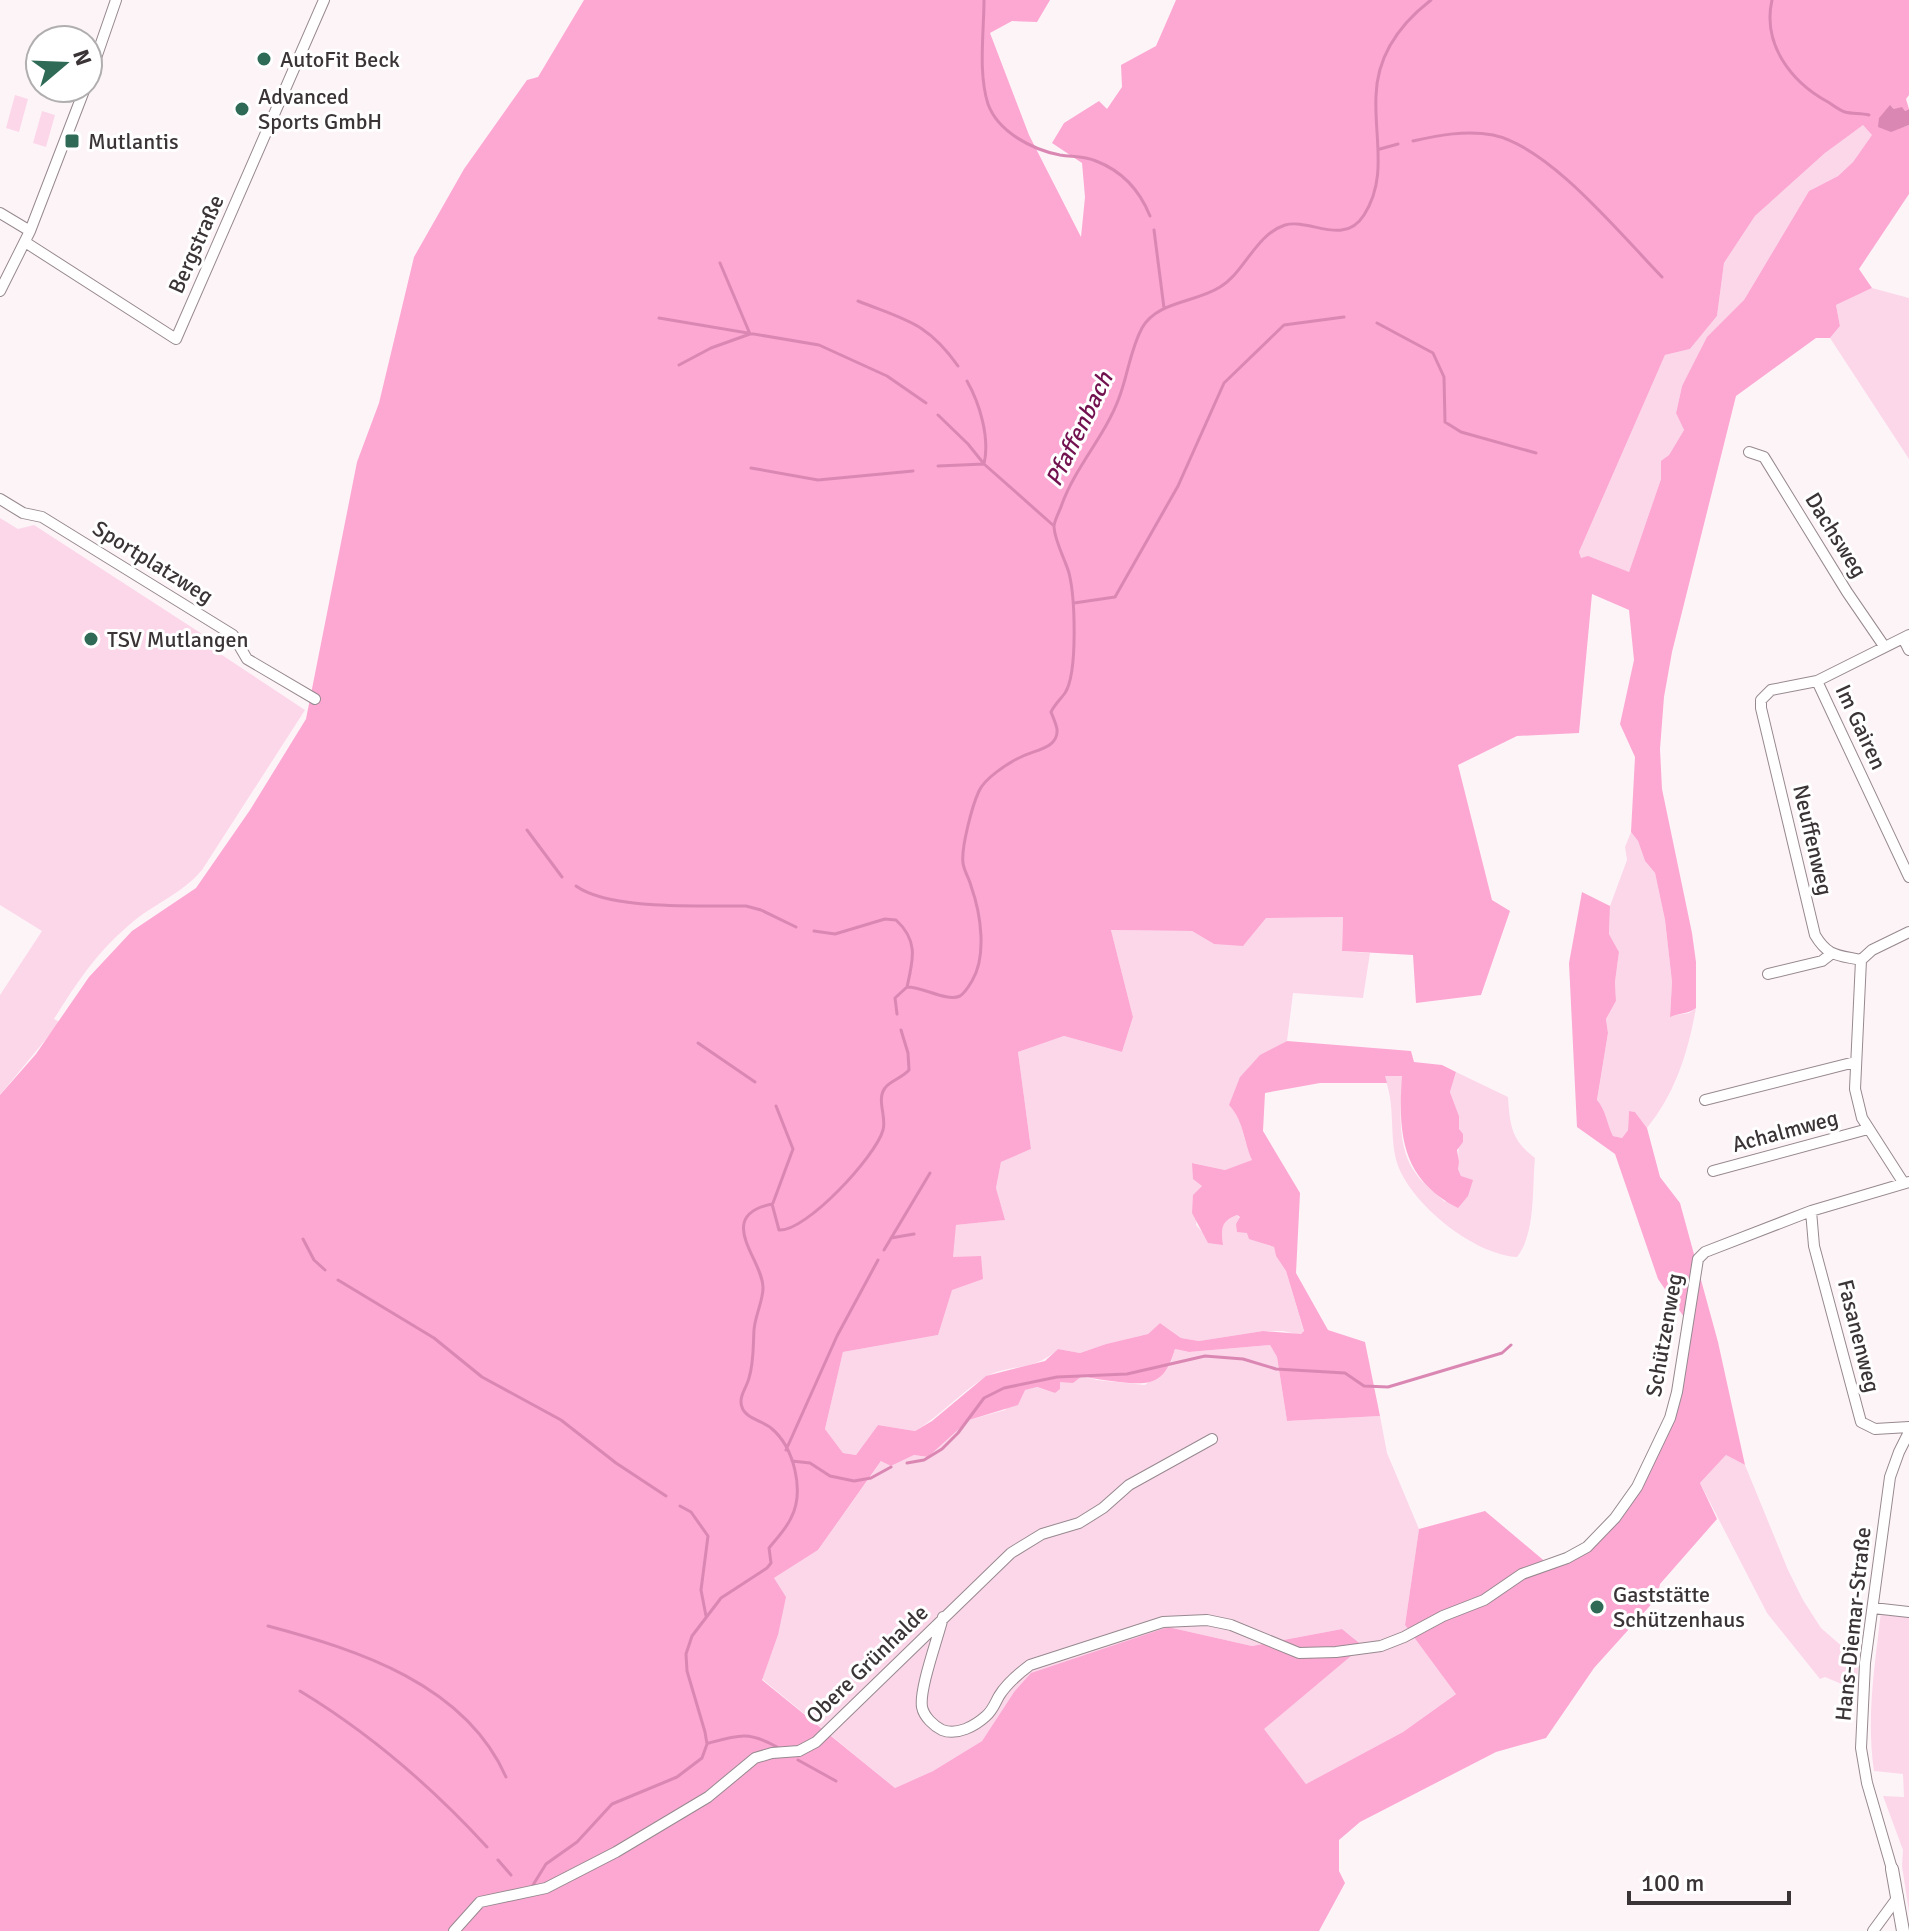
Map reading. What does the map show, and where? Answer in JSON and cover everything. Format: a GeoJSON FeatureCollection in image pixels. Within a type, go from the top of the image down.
{"type":"FeatureCollection","features":[{"type":"Feature","properties":{"kind":"street"},"geometry":{"type":"LineString","coordinates":[[104,35],[116,0]]}},
{"type":"Feature","properties":{"kind":"street","name":"Bergstraße"},"geometry":{"type":"LineString","coordinates":[[25,242],[176,339],[324,0]]}},
{"type":"Feature","properties":{"kind":"street"},"geometry":{"type":"LineString","coordinates":[[0,291],[30,231],[79,104]]}},
{"type":"Feature","properties":{"kind":"street"},"geometry":{"type":"LineString","coordinates":[[0,213],[30,231]]}},
{"type":"Feature","properties":{"kind":"street","name":"Dachsweg"},"geometry":{"type":"LineString","coordinates":[[1749,452],[1764,457],[1884,646]]}},
{"type":"Feature","properties":{"kind":"street","name":"Sportplatzweg"},"geometry":{"type":"LineString","coordinates":[[0,499],[23,513],[42,517],[233,635],[247,659],[315,699]]}},
{"type":"Feature","properties":{"kind":"street"},"geometry":{"type":"LineString","coordinates":[[1817,681],[1906,636],[1909,650]]}},
{"type":"Feature","properties":{"kind":"street","name":"Neuffenweg"},"geometry":{"type":"LineString","coordinates":[[1817,681],[1771,690],[1761,700],[1815,935],[1831,954]]}},
{"type":"Feature","properties":{"kind":"street","name":"Im Gairen"},"geometry":{"type":"LineString","coordinates":[[1817,681],[1909,877]]}},
{"type":"Feature","properties":{"kind":"street"},"geometry":{"type":"LineString","coordinates":[[1768,974],[1822,961],[1831,954],[1861,960],[1872,950],[1909,932]]}},
{"type":"Feature","properties":{"kind":"street","name":"Achalmweg"},"geometry":{"type":"LineString","coordinates":[[1861,960],[1855,1089],[1868,1129],[1906,1182]]}},
{"type":"Feature","properties":{"kind":"street"},"geometry":{"type":"LineString","coordinates":[[1705,1100],[1855,1062]]}},
{"type":"Feature","properties":{"kind":"street","name":"Achalmweg"},"geometry":{"type":"LineString","coordinates":[[1713,1171],[1868,1129]]}},
{"type":"Feature","properties":{"kind":"street","name":"Schützenweg"},"geometry":{"type":"LineString","coordinates":[[943,1617],[927,1673],[922,1708],[932,1724],[949,1733],[963,1730],[984,1718],[993,1710],[1014,1677],[1030,1665],[1163,1622],[1207,1620],[1231,1625],[1299,1653],[1381,1646],[1404,1637],[1443,1616],[1484,1600],[1522,1574],[1567,1558],[1587,1547],[1615,1518],[1637,1487],[1670,1418],[1698,1259],[1705,1252],[1811,1211],[1906,1182]]}},
{"type":"Feature","properties":{"kind":"street","name":"Fasanenweg"},"geometry":{"type":"LineString","coordinates":[[1811,1211],[1814,1246],[1861,1422],[1875,1429],[1909,1430]]}},
{"type":"Feature","properties":{"kind":"street","name":"Hans-Diemar-Straße"},"geometry":{"type":"LineString","coordinates":[[1892,1869],[1867,1783],[1861,1748],[1865,1663],[1890,1477],[1909,1430]]}},
{"type":"Feature","properties":{"kind":"street","name":"Obere Grünhalde"},"geometry":{"type":"LineString","coordinates":[[454,1931],[480,1902],[546,1888],[616,1852],[708,1797],[755,1758],[799,1751],[816,1742],[1011,1553],[1042,1534],[1079,1523],[1103,1508],[1129,1485],[1212,1439]]}},
{"type":"Feature","properties":{"kind":"street"},"geometry":{"type":"LineString","coordinates":[[1873,1608],[1909,1612]]}},
{"type":"Feature","properties":{"kind":"street"},"geometry":{"type":"LineString","coordinates":[[1892,1869],[1903,1931]]}},
{"type":"Feature","properties":{"kind":"street"},"geometry":{"type":"LineString","coordinates":[[1873,1931],[1898,1897]]}},
{"type":"Feature","properties":{"kind":"shaded area"},"geometry":{"type":"Polygon","coordinates":[[[584,0],[1050,0],[1037,22],[1012,21],[990,33],[1029,135],[1081,237],[1085,197],[1082,163],[1052,143],[1064,123],[1099,101],[1107,109],[1122,87],[1121,65],[1156,46],[1176,0],[1909,0],[1909,95],[1906,99],[1909,109],[1905,111],[1891,106],[1900,128],[1909,125],[1909,194],[1859,269],[1872,288],[1836,305],[1840,326],[1830,338],[1816,338],[1736,396],[1672,652],[1664,697],[1660,749],[1662,789],[1692,933],[1696,962],[1696,1008],[1670,1017],[1672,982],[1665,920],[1655,873],[1645,861],[1631,832],[1635,757],[1620,724],[1634,660],[1629,610],[1592,594],[1579,733],[1517,736],[1458,765],[1492,900],[1510,911],[1481,995],[1416,1003],[1413,955],[1342,951],[1343,917],[1266,918],[1243,946],[1214,944],[1192,931],[1111,930],[1133,1017],[1122,1052],[1064,1036],[1018,1052],[1031,1149],[1001,1162],[996,1188],[1005,1220],[956,1225],[953,1257],[981,1256],[983,1279],[952,1290],[938,1335],[843,1352],[825,1429],[843,1453],[856,1455],[878,1425],[915,1431],[932,1421],[986,1376],[1045,1361],[1058,1349],[1080,1353],[1148,1334],[1160,1323],[1181,1338],[1199,1341],[1263,1331],[1301,1334],[1304,1331],[1286,1271],[1274,1247],[1249,1239],[1247,1233],[1237,1232],[1236,1224],[1240,1217],[1237,1215],[1223,1226],[1223,1245],[1208,1243],[1192,1213],[1193,1195],[1202,1186],[1193,1179],[1192,1163],[1225,1170],[1252,1160],[1240,1124],[1229,1105],[1240,1077],[1260,1055],[1287,1041],[1411,1051],[1414,1062],[1442,1065],[1456,1072],[1450,1092],[1463,1134],[1463,1142],[1457,1150],[1458,1169],[1461,1176],[1473,1180],[1468,1196],[1458,1208],[1439,1196],[1414,1169],[1403,1135],[1402,1076],[1385,1076],[1387,1083],[1320,1083],[1265,1093],[1263,1131],[1300,1193],[1296,1273],[1328,1330],[1365,1342],[1380,1416],[1287,1421],[1277,1357],[1270,1345],[1189,1352],[1175,1349],[1167,1369],[1156,1380],[1149,1382],[1130,1383],[1082,1376],[1073,1383],[1060,1382],[1060,1389],[1055,1393],[1037,1387],[1025,1390],[1018,1405],[969,1420],[928,1457],[914,1455],[891,1466],[881,1461],[818,1550],[774,1578],[786,1597],[778,1635],[762,1680],[895,1788],[933,1771],[982,1741],[1014,1692],[1031,1673],[1168,1627],[1252,1646],[1342,1629],[1363,1646],[1264,1729],[1306,1784],[1403,1732],[1456,1694],[1405,1625],[1419,1529],[1485,1511],[1548,1564],[1567,1558],[1615,1518],[1670,1418],[1686,1320],[1658,1279],[1615,1154],[1577,1127],[1569,963],[1582,892],[1610,906],[1609,934],[1619,952],[1616,1001],[1606,1019],[1608,1033],[1597,1100],[1613,1136],[1622,1138],[1628,1130],[1629,1111],[1635,1112],[1647,1128],[1660,1177],[1680,1203],[1718,1342],[1745,1465],[1726,1455],[1700,1483],[1717,1519],[1660,1584],[1657,1598],[1594,1668],[1546,1738],[1496,1752],[1360,1822],[1339,1840],[1339,1871],[1345,1883],[1319,1931],[0,1931],[0,1095],[36,1054],[89,977],[132,931],[196,888],[250,810],[306,719],[357,462],[379,403],[414,257],[464,169],[527,80],[538,77],[584,0]],[[1863,125],[1825,153],[1755,216],[1724,263],[1717,316],[1690,349],[1665,355],[1579,552],[1581,558],[1588,556],[1629,572],[1661,479],[1661,461],[1669,455],[1684,430],[1676,413],[1682,386],[1707,337],[1744,300],[1809,191],[1838,176],[1853,162],[1872,135],[1863,125]]]}},
{"type":"Feature","properties":{"kind":"shaded area"},"geometry":{"type":"Polygon","coordinates":[[[15,95],[24,98],[24,104],[27,104],[19,132],[6,128],[15,95]]]}},
{"type":"Feature","properties":{"kind":"shaded area"},"geometry":{"type":"Polygon","coordinates":[[[1890,105],[1894,109],[1909,109],[1909,125],[1891,132],[1878,127],[1879,118],[1890,105]]]}},
{"type":"Feature","properties":{"kind":"shaded area"},"geometry":{"type":"Polygon","coordinates":[[[42,111],[55,115],[46,147],[33,143],[42,111]]]}},
{"type":"Feature","properties":{"kind":"shaded area"},"geometry":{"type":"Polygon","coordinates":[[[1862,124],[1873,134],[1853,162],[1838,176],[1809,191],[1744,300],[1682,386],[1676,412],[1684,430],[1669,455],[1661,462],[1661,479],[1629,572],[1581,559],[1579,552],[1665,355],[1690,349],[1717,316],[1724,263],[1755,216],[1862,124]]]}},
{"type":"Feature","properties":{"kind":"shaded area"},"geometry":{"type":"Polygon","coordinates":[[[1872,288],[1909,298],[1909,459],[1830,338],[1840,326],[1836,305],[1872,288]]]}},
{"type":"Feature","properties":{"kind":"shaded area"},"geometry":{"type":"Polygon","coordinates":[[[0,518],[18,529],[34,525],[216,643],[213,649],[305,710],[202,870],[185,886],[137,919],[96,958],[54,1019],[60,1022],[0,1095],[0,995],[42,931],[0,905],[0,518]]]}},
{"type":"Feature","properties":{"kind":"shaded area"},"geometry":{"type":"Polygon","coordinates":[[[1631,832],[1645,861],[1655,873],[1665,920],[1672,982],[1670,1016],[1689,1013],[1696,1008],[1685,1056],[1666,1100],[1647,1128],[1635,1112],[1629,1111],[1628,1130],[1622,1138],[1613,1136],[1597,1101],[1608,1033],[1606,1019],[1616,1001],[1619,952],[1609,934],[1610,906],[1627,860],[1625,847],[1631,832]]]}},
{"type":"Feature","properties":{"kind":"shaded area"},"geometry":{"type":"Polygon","coordinates":[[[1343,917],[1342,951],[1370,953],[1363,998],[1293,993],[1287,1041],[1251,1066],[1230,1105],[1253,1160],[1225,1170],[1193,1163],[1202,1186],[1196,1225],[1206,1236],[1223,1244],[1223,1225],[1237,1215],[1254,1238],[1274,1247],[1286,1271],[1304,1332],[1300,1335],[1263,1331],[1199,1341],[1181,1338],[1160,1323],[1148,1334],[1080,1353],[1058,1349],[1039,1362],[984,1378],[915,1431],[878,1425],[856,1455],[843,1453],[825,1429],[843,1352],[938,1335],[956,1225],[1004,1220],[996,1188],[1001,1162],[1031,1149],[1018,1052],[1064,1036],[1122,1052],[1133,1017],[1111,930],[1192,931],[1214,944],[1266,918],[1343,917]]]}},
{"type":"Feature","properties":{"kind":"shaded area"},"geometry":{"type":"Polygon","coordinates":[[[1456,1072],[1508,1097],[1516,1138],[1535,1158],[1530,1223],[1517,1257],[1480,1246],[1442,1222],[1411,1189],[1395,1155],[1390,1096],[1384,1076],[1403,1076],[1401,1127],[1410,1165],[1445,1202],[1461,1176],[1458,1169],[1459,1116],[1450,1092],[1456,1072]]]}},
{"type":"Feature","properties":{"kind":"shaded area"},"geometry":{"type":"Polygon","coordinates":[[[1270,1345],[1277,1357],[1287,1421],[1380,1416],[1387,1453],[1419,1529],[1405,1625],[1457,1693],[1403,1732],[1306,1784],[1263,1729],[1363,1646],[1342,1629],[1252,1646],[1168,1627],[1014,1692],[982,1741],[933,1771],[895,1788],[762,1679],[778,1635],[774,1578],[818,1550],[882,1460],[891,1466],[914,1455],[928,1457],[969,1420],[1005,1410],[1024,1390],[1036,1387],[1055,1393],[1060,1382],[1082,1376],[1145,1385],[1171,1362],[1175,1349],[1189,1352],[1270,1345]]]}},
{"type":"Feature","properties":{"kind":"shaded area"},"geometry":{"type":"Polygon","coordinates":[[[1726,1455],[1745,1465],[1788,1570],[1821,1628],[1859,1661],[1856,1685],[1844,1685],[1825,1677],[1820,1679],[1767,1613],[1700,1483],[1726,1455]]]}},
{"type":"Feature","properties":{"kind":"shaded area"},"geometry":{"type":"Polygon","coordinates":[[[1881,1611],[1909,1614],[1909,1912],[1902,1866],[1903,1850],[1883,1796],[1904,1797],[1903,1774],[1874,1771],[1872,1751],[1872,1691],[1881,1611]]]}},
{"type":"Feature","properties":{"kind":"waterway"},"geometry":{"type":"LineString","coordinates":[[984,0],[983,79],[993,114],[1008,131],[1039,149],[1092,159],[1114,170],[1135,190],[1150,216]]}},
{"type":"Feature","properties":{"kind":"waterway","name":"Pfaffenbach"},"geometry":{"type":"LineString","coordinates":[[897,1014],[895,998],[907,987],[942,996],[960,996],[977,971],[981,947],[980,922],[963,863],[970,816],[979,791],[991,776],[1016,760],[1050,745],[1057,736],[1051,712],[1069,683],[1074,616],[1071,584],[1054,524],[1068,490],[1113,412],[1142,328],[1157,312],[1220,287],[1275,230],[1295,224],[1347,229],[1364,215],[1376,187],[1378,172],[1376,96],[1381,68],[1400,30],[1431,0]]}},
{"type":"Feature","properties":{"kind":"waterway"},"geometry":{"type":"LineString","coordinates":[[1772,0],[1771,32],[1791,73],[1815,94],[1841,110],[1869,115]]}},
{"type":"Feature","properties":{"kind":"waterway"},"geometry":{"type":"LineString","coordinates":[[1413,141],[1473,133],[1493,135],[1515,143],[1561,174],[1662,277]]}},
{"type":"Feature","properties":{"kind":"waterway"},"geometry":{"type":"LineString","coordinates":[[1380,149],[1398,144]]}},
{"type":"Feature","properties":{"kind":"waterway"},"geometry":{"type":"LineString","coordinates":[[1154,230],[1164,308]]}},
{"type":"Feature","properties":{"kind":"waterway"},"geometry":{"type":"LineString","coordinates":[[679,365],[711,348],[750,334],[720,263]]}},
{"type":"Feature","properties":{"kind":"waterway"},"geometry":{"type":"LineString","coordinates":[[858,301],[902,318],[925,331],[958,366]]}},
{"type":"Feature","properties":{"kind":"waterway"},"geometry":{"type":"LineString","coordinates":[[1074,603],[1115,597],[1178,486],[1224,383],[1284,325],[1344,317]]}},
{"type":"Feature","properties":{"kind":"waterway"},"geometry":{"type":"LineString","coordinates":[[659,318],[819,345],[887,376],[926,403]]}},
{"type":"Feature","properties":{"kind":"waterway"},"geometry":{"type":"LineString","coordinates":[[1377,323],[1433,353],[1444,377],[1445,422],[1461,432],[1536,453]]}},
{"type":"Feature","properties":{"kind":"waterway"},"geometry":{"type":"LineString","coordinates":[[938,466],[984,464],[986,443],[983,421],[967,381]]}},
{"type":"Feature","properties":{"kind":"waterway"},"geometry":{"type":"LineString","coordinates":[[938,415],[984,464],[1054,526]]}},
{"type":"Feature","properties":{"kind":"waterway"},"geometry":{"type":"LineString","coordinates":[[751,468],[818,480],[913,471]]}},
{"type":"Feature","properties":{"kind":"waterway"},"geometry":{"type":"LineString","coordinates":[[527,830],[562,877]]}},
{"type":"Feature","properties":{"kind":"waterway"},"geometry":{"type":"LineString","coordinates":[[576,886],[611,900],[634,903],[746,906],[796,927]]}},
{"type":"Feature","properties":{"kind":"waterway"},"geometry":{"type":"LineString","coordinates":[[814,931],[835,934],[885,919],[896,920],[911,943],[912,959],[907,987]]}},
{"type":"Feature","properties":{"kind":"waterway","name":"Pfaffenbach"},"geometry":{"type":"LineString","coordinates":[[533,1885],[546,1864],[577,1842],[612,1804],[677,1777],[702,1758],[707,1744],[705,1732],[687,1671],[686,1654],[692,1636],[721,1598],[771,1563],[769,1548],[789,1522],[797,1495],[795,1470],[786,1446],[771,1428],[747,1414],[741,1403],[751,1372],[755,1325],[763,1288],[743,1229],[746,1218],[755,1210],[772,1204],[779,1230],[791,1227],[822,1206],[854,1174],[878,1142],[883,1130],[882,1093],[909,1070],[901,1030]]}},
{"type":"Feature","properties":{"kind":"waterway"},"geometry":{"type":"LineString","coordinates":[[698,1043],[755,1082]]}},
{"type":"Feature","properties":{"kind":"waterway"},"geometry":{"type":"LineString","coordinates":[[773,1203],[793,1149],[776,1106]]}},
{"type":"Feature","properties":{"kind":"waterway"},"geometry":{"type":"LineString","coordinates":[[884,1250],[930,1173]]}},
{"type":"Feature","properties":{"kind":"waterway"},"geometry":{"type":"LineString","coordinates":[[891,1238],[914,1234]]}},
{"type":"Feature","properties":{"kind":"waterway"},"geometry":{"type":"LineString","coordinates":[[303,1239],[314,1260],[325,1270]]}},
{"type":"Feature","properties":{"kind":"waterway"},"geometry":{"type":"LineString","coordinates":[[786,1450],[837,1336],[878,1260]]}},
{"type":"Feature","properties":{"kind":"waterway"},"geometry":{"type":"LineString","coordinates":[[338,1280],[434,1338],[482,1377],[561,1420],[616,1463],[666,1496]]}},
{"type":"Feature","properties":{"kind":"waterway"},"geometry":{"type":"LineString","coordinates":[[907,1463],[924,1460],[942,1449],[984,1398],[1004,1388],[1057,1377],[1127,1374],[1205,1356],[1243,1359],[1276,1369],[1345,1373],[1364,1386],[1388,1387],[1502,1353],[1511,1345]]}},
{"type":"Feature","properties":{"kind":"waterway"},"geometry":{"type":"LineString","coordinates":[[792,1461],[810,1463],[830,1476],[854,1481],[871,1478],[891,1467]]}},
{"type":"Feature","properties":{"kind":"waterway"},"geometry":{"type":"LineString","coordinates":[[680,1506],[691,1512],[708,1536],[701,1590],[706,1616]]}},
{"type":"Feature","properties":{"kind":"waterway"},"geometry":{"type":"LineString","coordinates":[[268,1626],[372,1660],[436,1695],[464,1718],[488,1745],[506,1777]]}},
{"type":"Feature","properties":{"kind":"waterway"},"geometry":{"type":"LineString","coordinates":[[300,1691],[399,1762],[487,1847]]}},
{"type":"Feature","properties":{"kind":"waterway"},"geometry":{"type":"LineString","coordinates":[[709,1743],[743,1736],[759,1738],[777,1747]]}},
{"type":"Feature","properties":{"kind":"waterway"},"geometry":{"type":"LineString","coordinates":[[798,1760],[836,1781]]}},
{"type":"Feature","properties":{"kind":"waterway"},"geometry":{"type":"LineString","coordinates":[[498,1860],[511,1875]]}},
{"type":"Feature","properties":{"kind":"place","name":"AutoFit Beck"},"geometry":{"type":"Point","coordinates":[264,59]}},
{"type":"Feature","properties":{"kind":"place","name":"Advanced Sports GmbH"},"geometry":{"type":"Point","coordinates":[242,109]}},
{"type":"Feature","properties":{"kind":"place","name":"Mutlantis"},"geometry":{"type":"Point","coordinates":[72,141]}},
{"type":"Feature","properties":{"kind":"place","name":"TSV Mutlangen"},"geometry":{"type":"Point","coordinates":[91,639]}},
{"type":"Feature","properties":{"kind":"place","name":"Gaststätte Schützenhaus"},"geometry":{"type":"Point","coordinates":[1597,1607]}}]}
